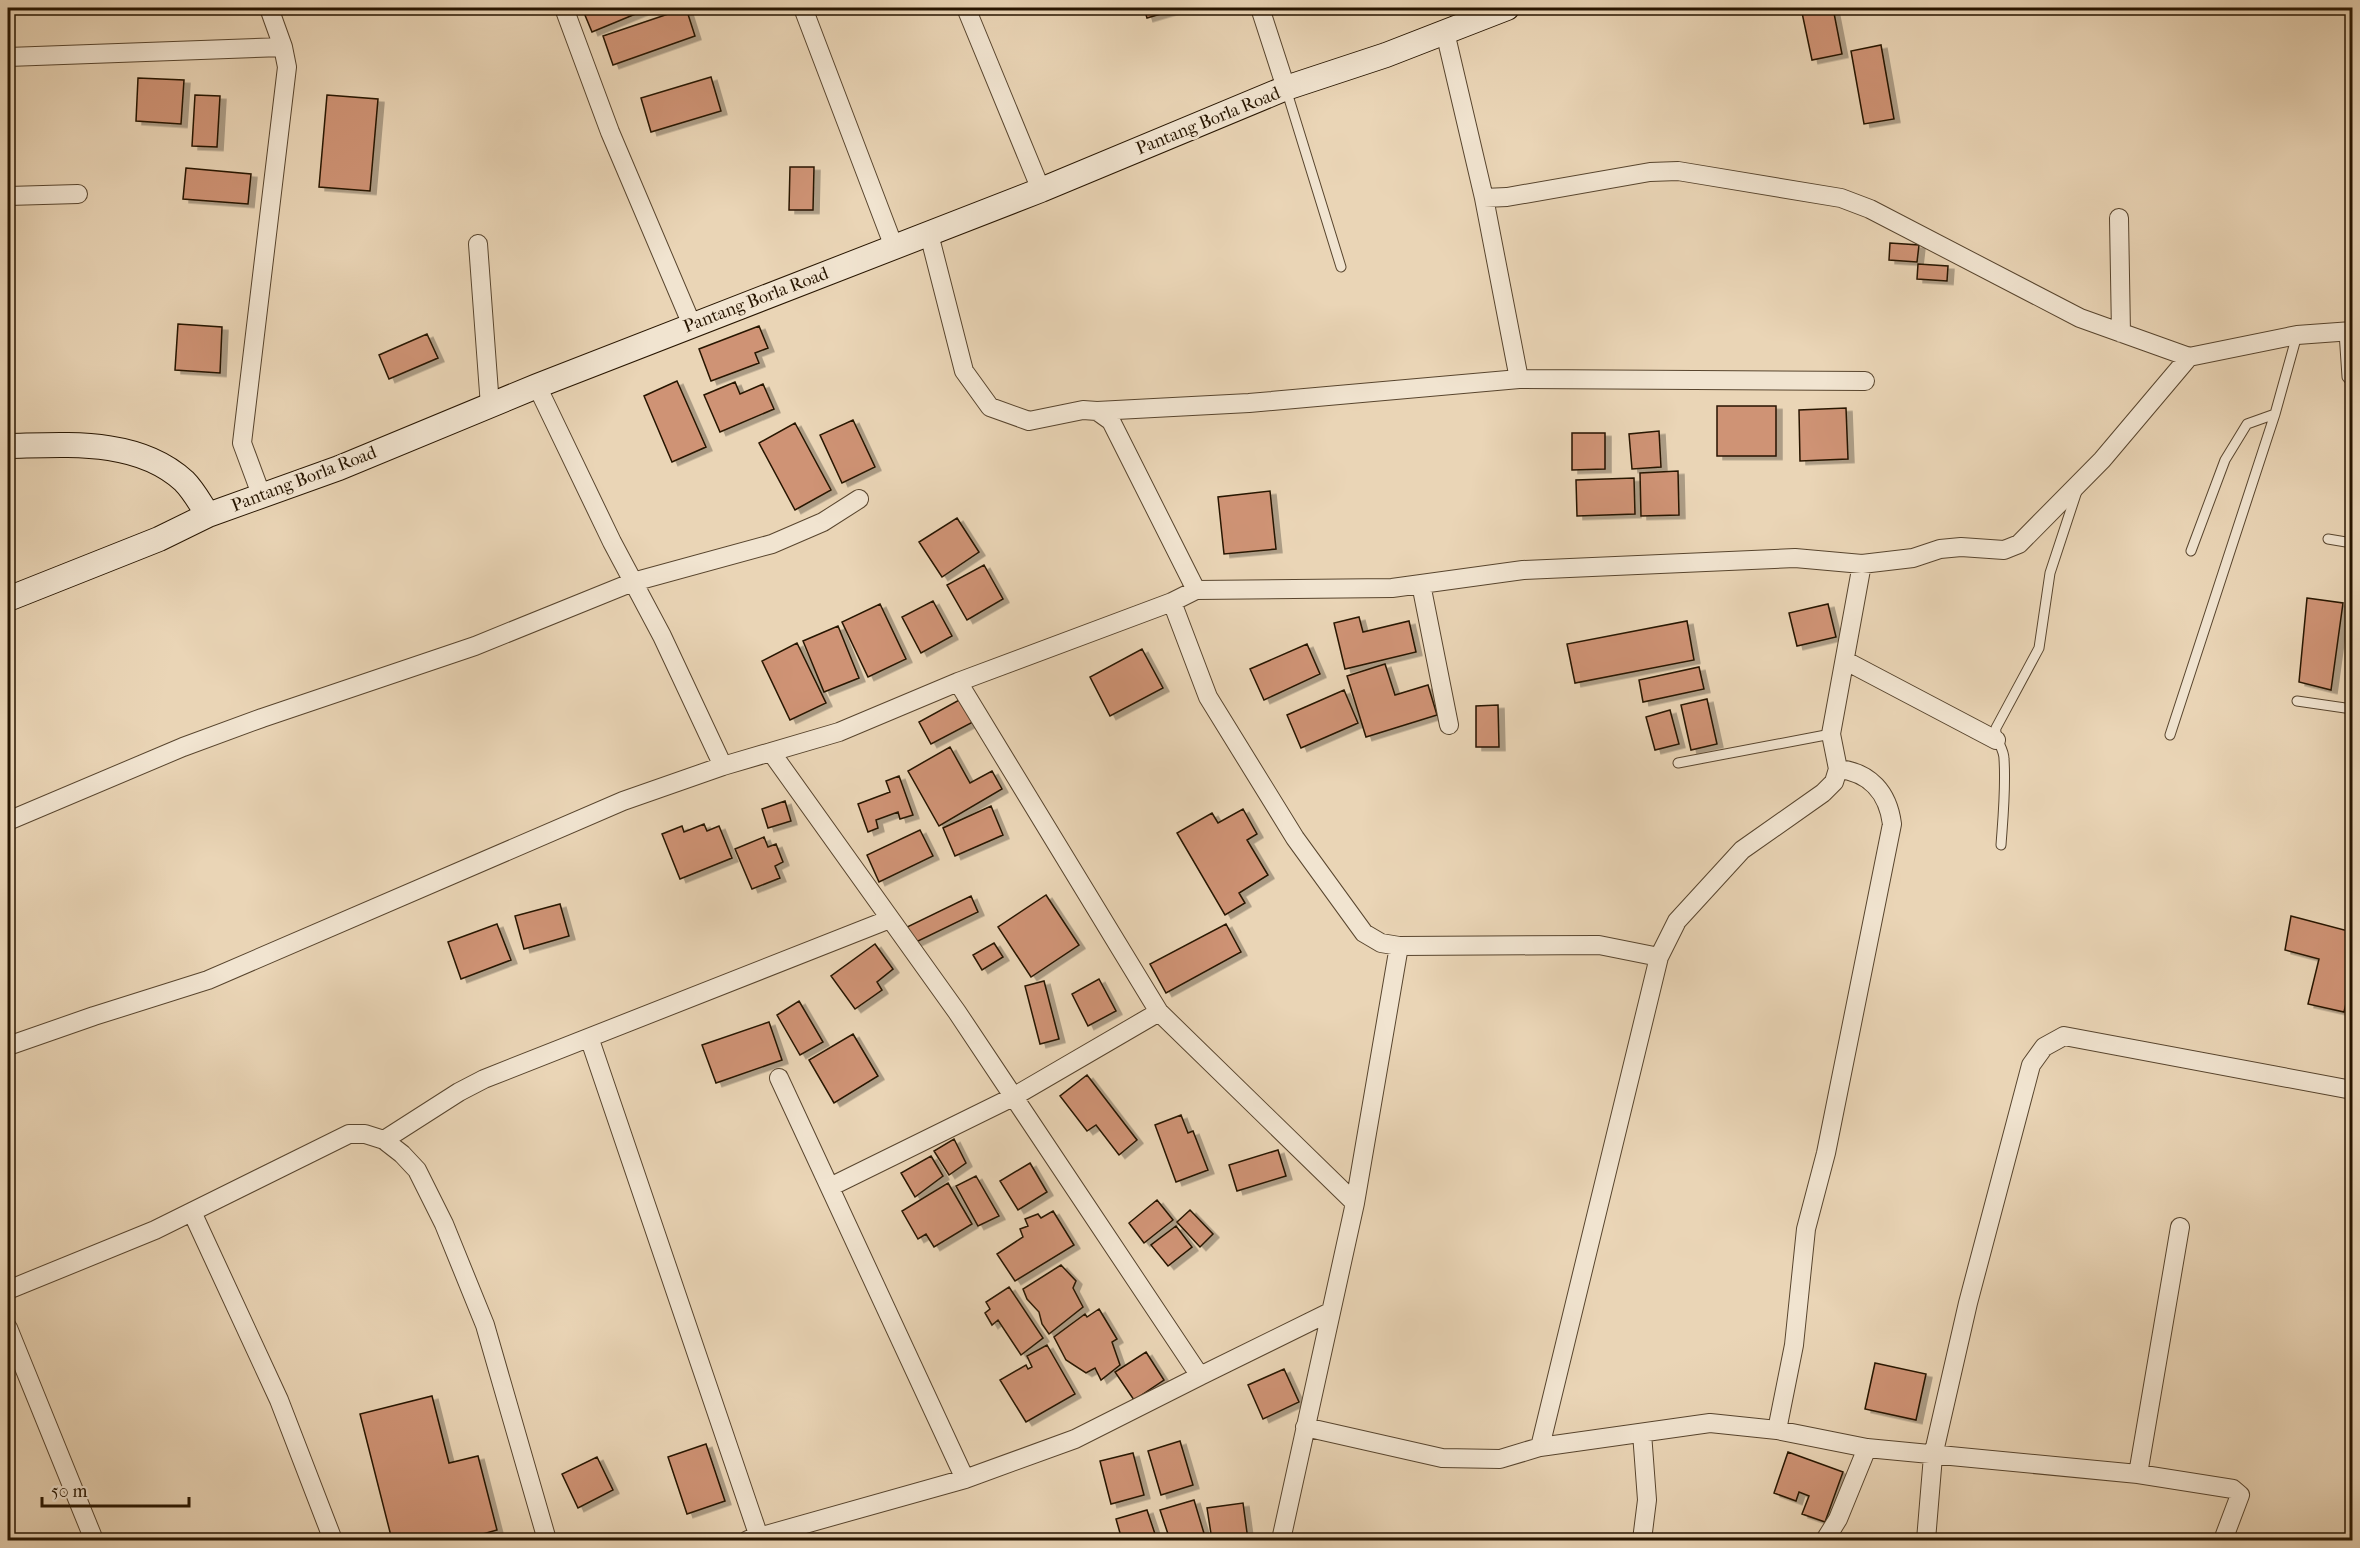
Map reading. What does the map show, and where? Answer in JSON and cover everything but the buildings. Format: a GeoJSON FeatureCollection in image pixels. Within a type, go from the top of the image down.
{"type":"FeatureCollection","features":[{"type":"Feature","properties":{"kind":"street"},"geometry":{"type":"LineString","coordinates":[[262,497],[242,443],[287,68],[284,47],[269,8]]}},
{"type":"Feature","properties":{"kind":"street"},"geometry":{"type":"LineString","coordinates":[[564,8],[610,132],[692,325]]}},
{"type":"Feature","properties":{"kind":"street"},"geometry":{"type":"LineString","coordinates":[[803,8],[894,247]]}},
{"type":"Feature","properties":{"kind":"street"},"geometry":{"type":"LineString","coordinates":[[966,8],[1041,190]]}},
{"type":"Feature","properties":{"kind":"street"},"geometry":{"type":"LineString","coordinates":[[1260,8],[1286,88]]}},
{"type":"Feature","properties":{"kind":"street","name":"Pantang Borla Road"},"geometry":{"type":"LineString","coordinates":[[8,599],[159,539],[208,515],[262,497],[537,386],[1041,190],[1286,88],[1445,32],[1501,9]]}},
{"type":"Feature","properties":{"kind":"street"},"geometry":{"type":"LineString","coordinates":[[1445,32],[1484,198],[1519,379]]}},
{"type":"Feature","properties":{"kind":"street"},"geometry":{"type":"LineString","coordinates":[[8,57],[284,47]]}},
{"type":"Feature","properties":{"kind":"street"},"geometry":{"type":"LineString","coordinates":[[1484,198],[1507,197],[1650,172],[1678,171],[1841,198],[1870,209],[2080,318],[2189,357],[2297,335],[2348,331]]}},
{"type":"Feature","properties":{"kind":"street"},"geometry":{"type":"LineString","coordinates":[[8,196],[78,194]]}},
{"type":"Feature","properties":{"kind":"street"},"geometry":{"type":"LineString","coordinates":[[2119,218],[2122,280],[2121,333]]}},
{"type":"Feature","properties":{"kind":"street"},"geometry":{"type":"LineString","coordinates":[[929,234],[964,372],[990,407],[1029,422],[1083,410],[1249,403],[1519,379],[1864,381]]}},
{"type":"Feature","properties":{"kind":"street"},"geometry":{"type":"LineString","coordinates":[[478,244],[490,406]]}},
{"type":"Feature","properties":{"kind":"street"},"geometry":{"type":"LineString","coordinates":[[8,1046],[85,1018],[208,980],[583,818],[723,766],[840,732],[958,682],[1172,602],[1197,590],[1392,588],[1523,570],[1795,558],[1862,564],[1913,558],[1940,549],[1960,547],[2004,550],[2019,544],[2079,483],[2189,357]]}},
{"type":"Feature","properties":{"kind":"street"},"geometry":{"type":"LineString","coordinates":[[537,386],[662,636],[723,766]]}},
{"type":"Feature","properties":{"kind":"street"},"geometry":{"type":"LineString","coordinates":[[1097,411],[1111,421],[1197,590]]}},
{"type":"Feature","properties":{"kind":"street"},"geometry":{"type":"LineString","coordinates":[[8,446],[62,445],[117,449],[141,456],[183,481],[208,515]]}},
{"type":"Feature","properties":{"kind":"street"},"geometry":{"type":"LineString","coordinates":[[8,821],[195,743],[475,646],[633,582],[772,544],[823,522],[860,499]]}},
{"type":"Feature","properties":{"kind":"street"},"geometry":{"type":"LineString","coordinates":[[1539,1447],[1659,957],[1677,921],[1742,850],[1823,793],[1834,782],[1838,769],[1831,734],[1862,564]]}},
{"type":"Feature","properties":{"kind":"street"},"geometry":{"type":"LineString","coordinates":[[1421,584],[1449,725]]}},
{"type":"Feature","properties":{"kind":"street"},"geometry":{"type":"LineString","coordinates":[[1172,602],[1208,697],[1295,838],[1364,933],[1381,943],[1399,946],[1599,945],[1659,957]]}},
{"type":"Feature","properties":{"kind":"street"},"geometry":{"type":"LineString","coordinates":[[1845,661],[1996,740]]}},
{"type":"Feature","properties":{"kind":"street"},"geometry":{"type":"LineString","coordinates":[[958,682],[1159,1012],[1355,1203]]}},
{"type":"Feature","properties":{"kind":"street"},"geometry":{"type":"LineString","coordinates":[[771,752],[1013,1097],[1200,1376]]}},
{"type":"Feature","properties":{"kind":"street"},"geometry":{"type":"LineString","coordinates":[[1777,1430],[1794,1345],[1806,1229],[1826,1153],[1892,824],[1885,798],[1867,776],[1854,770],[1838,769]]}},
{"type":"Feature","properties":{"kind":"street"},"geometry":{"type":"LineString","coordinates":[[384,1140],[473,1084],[590,1040],[890,919]]}},
{"type":"Feature","properties":{"kind":"street"},"geometry":{"type":"LineString","coordinates":[[1281,1540],[1355,1203],[1399,946]]}},
{"type":"Feature","properties":{"kind":"street"},"geometry":{"type":"LineString","coordinates":[[830,1187],[1013,1097],[1159,1012]]}},
{"type":"Feature","properties":{"kind":"street"},"geometry":{"type":"LineString","coordinates":[[1926,1540],[1933,1456],[1968,1303],[2031,1065],[2044,1047],[2064,1036],[2352,1090]]}},
{"type":"Feature","properties":{"kind":"street"},"geometry":{"type":"LineString","coordinates":[[590,1040],[754,1539],[965,1479],[1075,1439],[1330,1312]]}},
{"type":"Feature","properties":{"kind":"street"},"geometry":{"type":"LineString","coordinates":[[779,1078],[965,1479]]}},
{"type":"Feature","properties":{"kind":"street"},"geometry":{"type":"LineString","coordinates":[[8,1290],[123,1244],[350,1134],[365,1134],[384,1140],[417,1170],[444,1224],[465,1275],[485,1325],[548,1540]]}},
{"type":"Feature","properties":{"kind":"street"},"geometry":{"type":"LineString","coordinates":[[192,1212],[279,1400],[333,1540]]}},
{"type":"Feature","properties":{"kind":"street"},"geometry":{"type":"LineString","coordinates":[[2138,1474],[2180,1227]]}},
{"type":"Feature","properties":{"kind":"street"},"geometry":{"type":"LineString","coordinates":[[8,1328],[94,1540]]}},
{"type":"Feature","properties":{"kind":"street"},"geometry":{"type":"LineString","coordinates":[[1305,1427],[1442,1458],[1500,1459],[1539,1447],[1710,1423],[1777,1430],[1867,1448],[1933,1456],[2138,1474],[2233,1489],[2240,1495],[2223,1540]]}},
{"type":"Feature","properties":{"kind":"street"},"geometry":{"type":"LineString","coordinates":[[1642,1433],[1647,1500],[1642,1540]]}},
{"type":"Feature","properties":{"kind":"street"},"geometry":{"type":"LineString","coordinates":[[1825,1540],[1838,1519],[1867,1448]]}},
{"type":"Feature","properties":{"kind":"lane"},"geometry":{"type":"LineString","coordinates":[[1286,88],[1341,267]]}},
{"type":"Feature","properties":{"kind":"lane"},"geometry":{"type":"LineString","coordinates":[[2348,331],[2347,377],[2352,383]]}},
{"type":"Feature","properties":{"kind":"lane"},"geometry":{"type":"LineString","coordinates":[[2170,735],[2274,414],[2297,335]]}},
{"type":"Feature","properties":{"kind":"lane"},"geometry":{"type":"LineString","coordinates":[[2191,551],[2225,460],[2247,424],[2274,414]]}},
{"type":"Feature","properties":{"kind":"lane"},"geometry":{"type":"LineString","coordinates":[[2001,845],[2006,777],[2004,750],[1996,740],[1996,728],[2039,648],[2050,573],[2079,483]]}},
{"type":"Feature","properties":{"kind":"lane"},"geometry":{"type":"LineString","coordinates":[[2328,539],[2352,543]]}},
{"type":"Feature","properties":{"kind":"lane"},"geometry":{"type":"LineString","coordinates":[[2297,701],[2352,709]]}},
{"type":"Feature","properties":{"kind":"lane"},"geometry":{"type":"LineString","coordinates":[[1678,763],[1831,734]]}}]}
